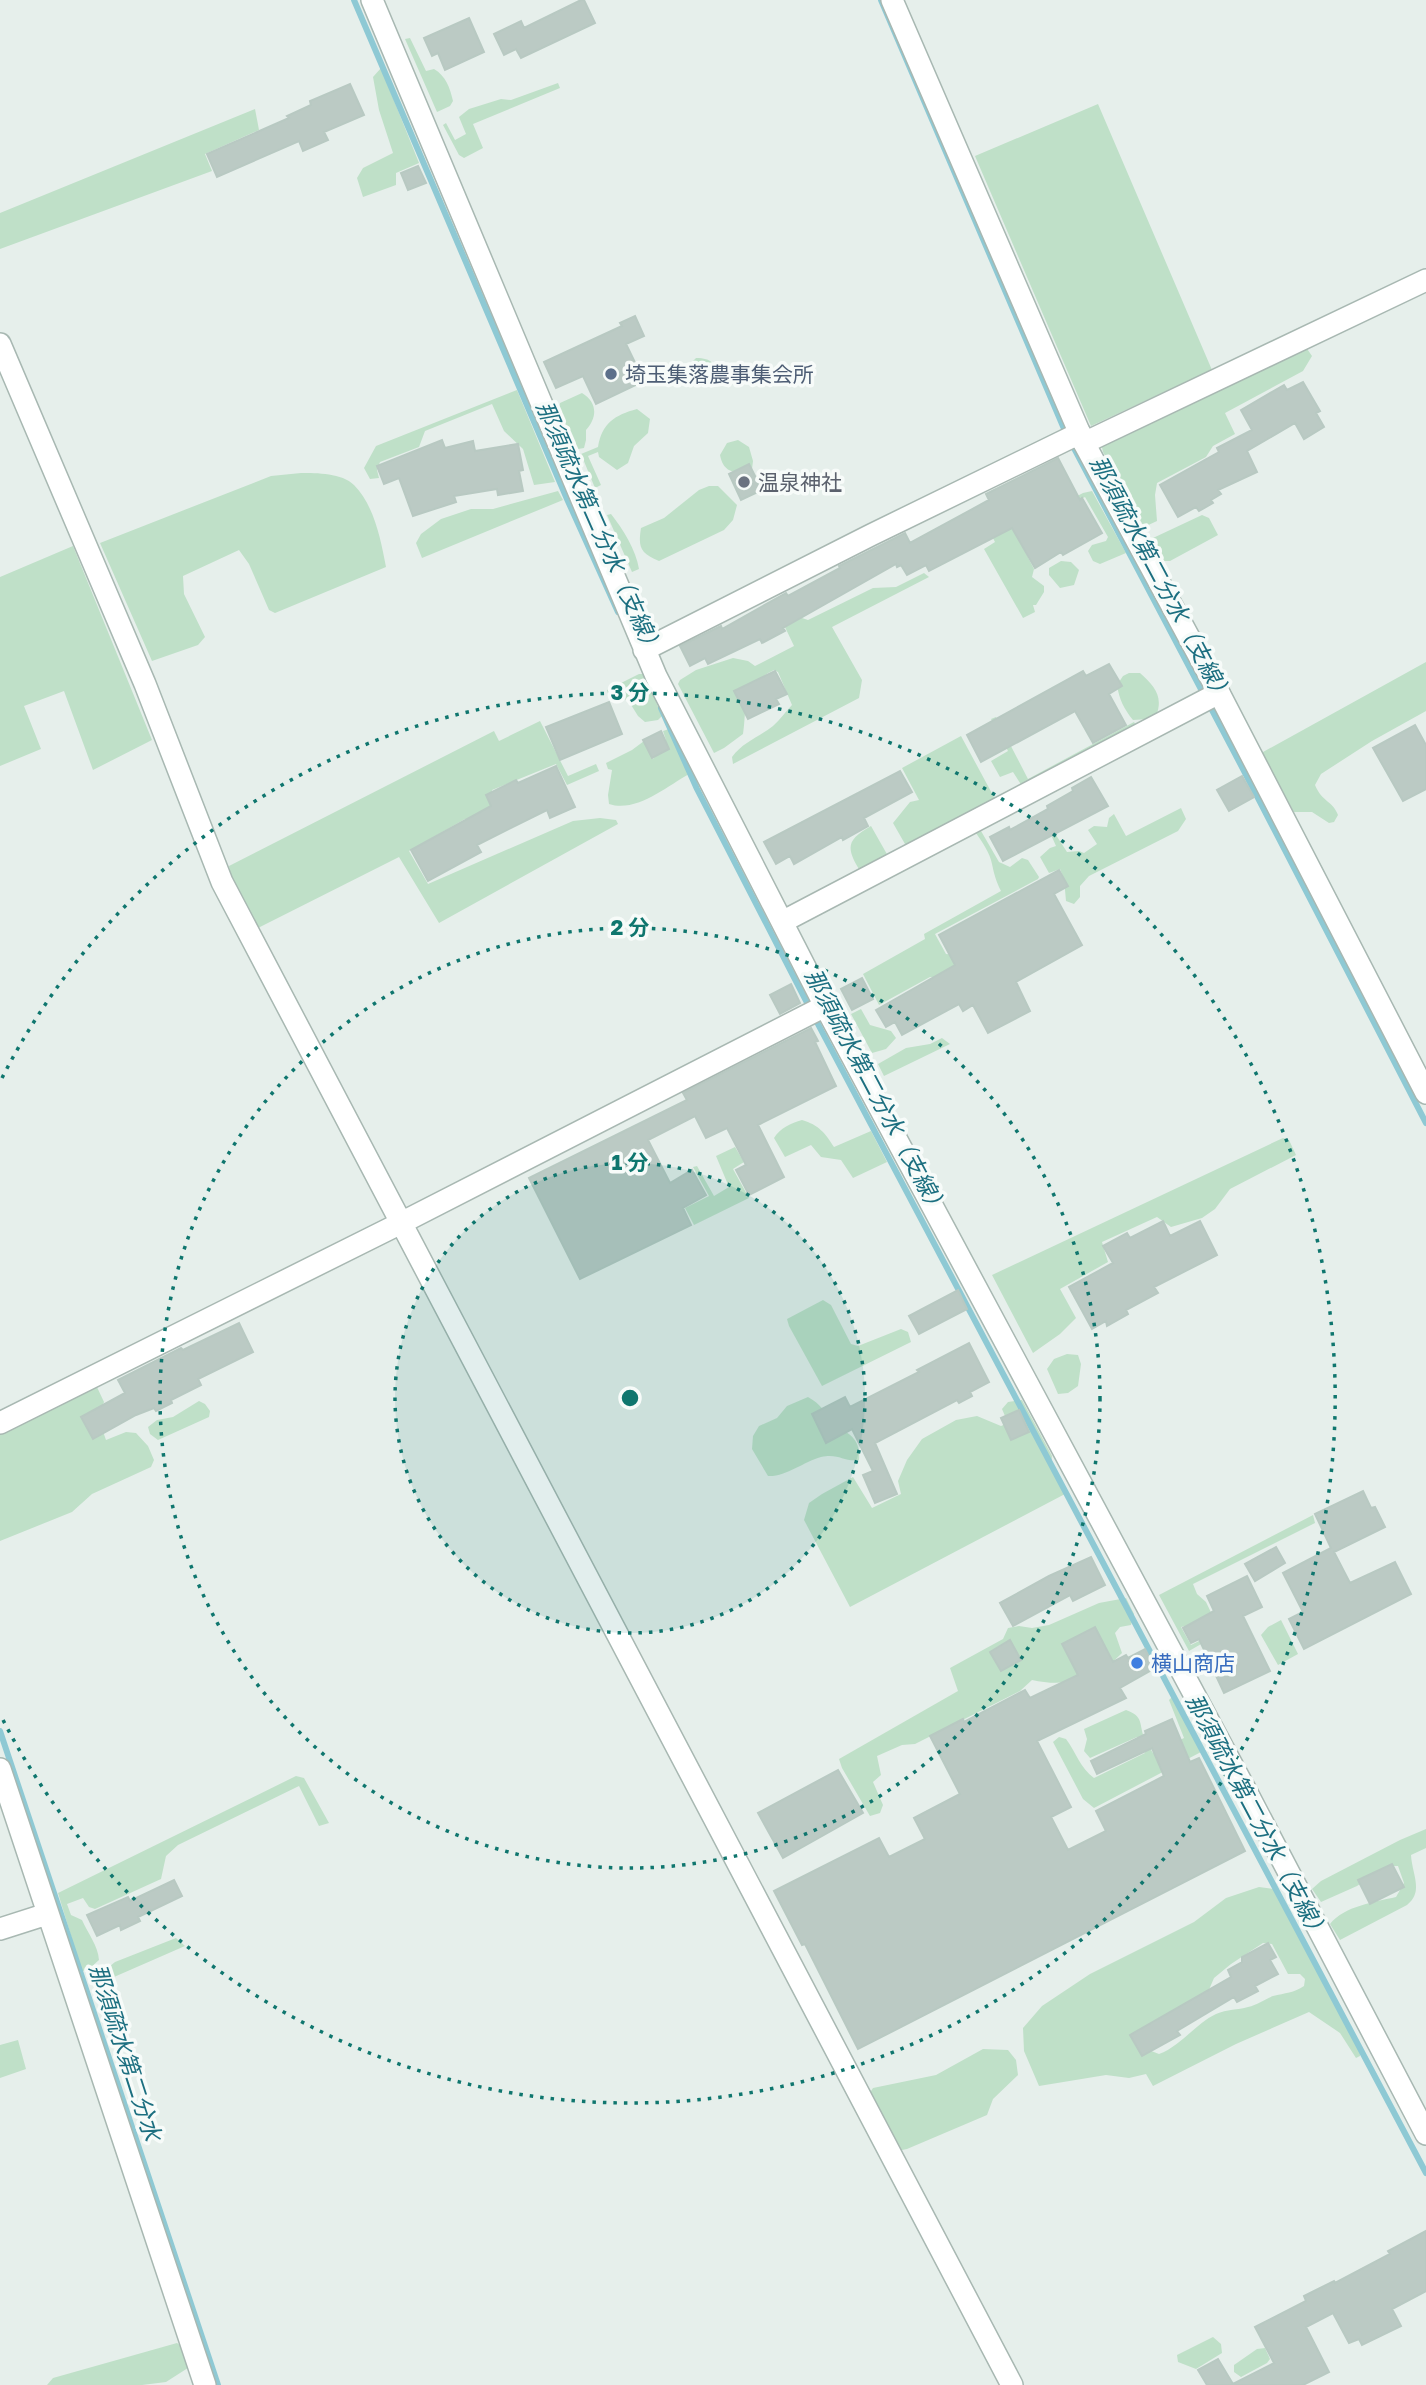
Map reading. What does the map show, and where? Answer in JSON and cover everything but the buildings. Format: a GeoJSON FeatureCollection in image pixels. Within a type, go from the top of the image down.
{"type":"FeatureCollection","features":[{"type":"Feature","properties":{"kind":"street"},"geometry":{"type":"LineString","coordinates":[[372,0],[656,676],[825,1006],[1245,1789],[1426,2134]]}},
{"type":"Feature","properties":{"kind":"street"},"geometry":{"type":"LineString","coordinates":[[892,0],[1082,438],[1219,693],[1426,1093]]}},
{"type":"Feature","properties":{"kind":"street"},"geometry":{"type":"LineString","coordinates":[[644,650],[871,535],[1426,280]]}},
{"type":"Feature","properties":{"kind":"street"},"geometry":{"type":"LineString","coordinates":[[0,344],[145,684],[222,882],[1012,2385]]}},
{"type":"Feature","properties":{"kind":"street"},"geometry":{"type":"LineString","coordinates":[[782,922],[1219,693]]}},
{"type":"Feature","properties":{"kind":"street"},"geometry":{"type":"LineString","coordinates":[[0,1423],[401,1223],[825,1006]]}},
{"type":"Feature","properties":{"kind":"street"},"geometry":{"type":"LineString","coordinates":[[0,1769],[205,2385]]}},
{"type":"Feature","properties":{"kind":"street"},"geometry":{"type":"LineString","coordinates":[[0,1929],[47,1913]]}},
{"type":"Feature","properties":{"kind":"green space"},"geometry":{"type":"Polygon","coordinates":[[[410,38],[426,71],[434,69],[447,83],[453,101],[450,106],[437,112],[405,39],[410,38]]]}},
{"type":"Feature","properties":{"kind":"green space"},"geometry":{"type":"Polygon","coordinates":[[[381,68],[419,163],[396,173],[396,185],[363,197],[357,178],[363,168],[393,153],[379,110],[373,77],[381,68]]]}},
{"type":"Feature","properties":{"kind":"green space"},"geometry":{"type":"Polygon","coordinates":[[[558,83],[560,88],[473,124],[483,148],[464,158],[459,155],[443,125],[446,123],[455,140],[466,134],[459,117],[469,109],[501,99],[511,100],[558,83]]]}},
{"type":"Feature","properties":{"kind":"green space"},"geometry":{"type":"Polygon","coordinates":[[[1098,104],[1212,370],[1091,426],[975,156],[1098,104]]]}},
{"type":"Feature","properties":{"kind":"green space"},"geometry":{"type":"Polygon","coordinates":[[[255,109],[259,130],[205,154],[212,171],[0,249],[0,213],[255,109]]]}},
{"type":"Feature","properties":{"kind":"green space"},"geometry":{"type":"Polygon","coordinates":[[[1303,343],[1312,356],[1303,371],[1225,413],[1235,434],[1213,446],[1206,457],[1157,483],[1157,521],[1144,527],[1103,452],[1101,443],[1303,343]]]}},
{"type":"Feature","properties":{"kind":"green space"},"geometry":{"type":"Polygon","coordinates":[[[696,358],[706,359],[715,366],[720,379],[715,384],[696,386],[687,367],[696,358]]]}},
{"type":"Feature","properties":{"kind":"green space"},"geometry":{"type":"Polygon","coordinates":[[[517,390],[555,482],[534,485],[523,449],[504,431],[492,404],[425,431],[419,447],[380,462],[377,470],[379,478],[370,479],[364,468],[376,446],[517,390]]]}},
{"type":"Feature","properties":{"kind":"green space"},"geometry":{"type":"Polygon","coordinates":[[[582,393],[591,401],[594,415],[586,430],[584,448],[578,449],[562,428],[559,410],[560,403],[582,393]]]}},
{"type":"Feature","properties":{"kind":"green space"},"geometry":{"type":"Polygon","coordinates":[[[637,409],[650,419],[648,433],[634,446],[628,463],[617,470],[599,457],[598,452],[588,456],[601,485],[595,488],[581,454],[598,447],[606,426],[611,421],[637,409]]]}},
{"type":"Feature","properties":{"kind":"green space"},"geometry":{"type":"Polygon","coordinates":[[[738,440],[749,447],[753,461],[752,469],[745,474],[728,469],[720,455],[727,443],[738,440]]]}},
{"type":"Feature","properties":{"kind":"green space"},"geometry":{"type":"Polygon","coordinates":[[[301,473],[336,476],[354,485],[372,513],[386,567],[275,613],[269,610],[249,564],[239,550],[183,576],[184,594],[205,637],[198,645],[152,661],[100,543],[271,476],[301,473]]]}},
{"type":"Feature","properties":{"kind":"green space"},"geometry":{"type":"Polygon","coordinates":[[[718,486],[737,505],[733,520],[724,530],[659,561],[644,552],[640,545],[641,528],[664,518],[699,490],[718,486]]]}},
{"type":"Feature","properties":{"kind":"green space"},"geometry":{"type":"Polygon","coordinates":[[[558,491],[563,500],[422,558],[416,543],[421,534],[441,519],[471,509],[493,509],[558,491]]]}},
{"type":"Feature","properties":{"kind":"green space"},"geometry":{"type":"Polygon","coordinates":[[[1092,491],[1126,553],[1100,564],[1093,561],[1088,551],[1092,545],[1106,541],[1108,537],[1085,497],[1016,534],[1034,569],[1032,577],[1044,586],[1044,592],[1036,605],[1033,605],[1035,612],[1023,618],[984,549],[995,542],[979,511],[1060,505],[1092,491]]]}},
{"type":"Feature","properties":{"kind":"green space"},"geometry":{"type":"Polygon","coordinates":[[[611,514],[628,540],[639,569],[632,572],[607,515],[611,514]]]}},
{"type":"Feature","properties":{"kind":"green space"},"geometry":{"type":"Polygon","coordinates":[[[1202,515],[1209,518],[1218,535],[1170,561],[1163,561],[1152,543],[1153,538],[1202,515]]]}},
{"type":"Feature","properties":{"kind":"green space"},"geometry":{"type":"Polygon","coordinates":[[[73,546],[152,740],[93,770],[64,691],[24,706],[41,749],[0,766],[0,577],[73,546]]]}},
{"type":"Feature","properties":{"kind":"green space"},"geometry":{"type":"Polygon","coordinates":[[[1061,561],[1071,562],[1079,570],[1074,585],[1060,588],[1049,575],[1049,568],[1061,561]]]}},
{"type":"Feature","properties":{"kind":"green space"},"geometry":{"type":"Polygon","coordinates":[[[924,573],[929,577],[832,627],[862,680],[859,698],[733,764],[732,757],[736,752],[773,726],[792,705],[778,672],[774,670],[750,689],[743,734],[714,753],[678,684],[680,680],[696,670],[733,658],[748,661],[755,666],[794,646],[784,625],[799,617],[808,620],[873,588],[896,587],[924,573]]]}},
{"type":"Feature","properties":{"kind":"green space"},"geometry":{"type":"Polygon","coordinates":[[[1426,662],[1426,711],[1321,774],[1315,785],[1336,810],[1338,815],[1334,822],[1329,823],[1312,812],[1294,812],[1262,759],[1263,752],[1426,662]]]}},
{"type":"Feature","properties":{"kind":"green space"},"geometry":{"type":"Polygon","coordinates":[[[1140,673],[1153,687],[1159,703],[1156,716],[1133,720],[1127,712],[1117,685],[1123,676],[1140,673]]]}},
{"type":"Feature","properties":{"kind":"green space"},"geometry":{"type":"Polygon","coordinates":[[[644,674],[662,716],[658,720],[645,722],[628,700],[609,697],[607,690],[644,674]]]}},
{"type":"Feature","properties":{"kind":"green space"},"geometry":{"type":"Polygon","coordinates":[[[996,717],[1028,779],[1134,722],[1137,727],[1022,786],[1013,772],[1000,777],[991,761],[1008,751],[991,719],[996,717]]]}},
{"type":"Feature","properties":{"kind":"green space"},"geometry":{"type":"Polygon","coordinates":[[[540,721],[568,776],[596,764],[599,771],[567,785],[556,764],[492,790],[494,812],[476,829],[465,819],[409,851],[428,884],[573,821],[600,818],[616,820],[618,824],[439,923],[399,857],[256,929],[230,875],[229,866],[494,731],[499,741],[540,721]]]}},
{"type":"Feature","properties":{"kind":"green space"},"geometry":{"type":"Polygon","coordinates":[[[669,729],[689,774],[640,802],[619,806],[609,804],[612,770],[608,769],[606,763],[644,741],[653,759],[666,740],[663,731],[669,729]]]}},
{"type":"Feature","properties":{"kind":"green space"},"geometry":{"type":"Polygon","coordinates":[[[961,736],[995,799],[911,845],[905,844],[893,823],[910,802],[919,800],[902,768],[961,736]]]}},
{"type":"Feature","properties":{"kind":"green space"},"geometry":{"type":"Polygon","coordinates":[[[1181,808],[1186,819],[1178,831],[1089,876],[1080,886],[1080,897],[1074,904],[1066,901],[1060,869],[1049,873],[1040,857],[1056,846],[1052,837],[1054,832],[1067,852],[1084,853],[1097,844],[1088,830],[1094,826],[1107,827],[1109,818],[1114,814],[1126,836],[1181,808]]]}},
{"type":"Feature","properties":{"kind":"green space"},"geometry":{"type":"Polygon","coordinates":[[[871,826],[888,856],[860,871],[852,856],[851,845],[857,836],[871,826]]]}},
{"type":"Feature","properties":{"kind":"green space"},"geometry":{"type":"Polygon","coordinates":[[[981,831],[999,862],[1010,867],[1022,858],[1028,860],[1038,879],[935,934],[946,954],[957,955],[965,967],[937,978],[930,977],[879,1005],[863,974],[925,939],[924,934],[1001,891],[990,856],[976,833],[981,831]]]}},
{"type":"Feature","properties":{"kind":"green space"},"geometry":{"type":"Polygon","coordinates":[[[861,1009],[870,1025],[891,1031],[896,1038],[886,1049],[872,1053],[851,1014],[861,1009]]]}},
{"type":"Feature","properties":{"kind":"green space"},"geometry":{"type":"Polygon","coordinates":[[[942,1038],[950,1044],[884,1076],[878,1064],[906,1048],[930,1044],[942,1038]]]}},
{"type":"Feature","properties":{"kind":"green space"},"geometry":{"type":"Polygon","coordinates":[[[802,1120],[821,1130],[834,1147],[871,1131],[887,1162],[853,1178],[841,1160],[821,1157],[811,1145],[785,1157],[774,1138],[786,1126],[802,1120]]]}},
{"type":"Feature","properties":{"kind":"green space"},"geometry":{"type":"Polygon","coordinates":[[[1283,1138],[1289,1140],[1296,1155],[1230,1189],[1215,1209],[1202,1218],[1171,1227],[1157,1217],[1102,1242],[1108,1262],[1060,1289],[1076,1318],[1060,1334],[1033,1353],[992,1275],[1283,1138]]]}},
{"type":"Feature","properties":{"kind":"green space"},"geometry":{"type":"Polygon","coordinates":[[[735,1147],[744,1162],[733,1169],[749,1198],[694,1225],[685,1208],[709,1196],[693,1167],[697,1166],[714,1196],[729,1187],[716,1156],[735,1147]]]}},
{"type":"Feature","properties":{"kind":"green space"},"geometry":{"type":"Polygon","coordinates":[[[823,1300],[831,1305],[851,1344],[858,1346],[901,1329],[908,1332],[911,1342],[822,1386],[787,1319],[823,1300]]]}},
{"type":"Feature","properties":{"kind":"green space"},"geometry":{"type":"Polygon","coordinates":[[[1067,1354],[1078,1355],[1081,1364],[1078,1386],[1068,1393],[1058,1394],[1047,1369],[1054,1359],[1067,1354]]]}},
{"type":"Feature","properties":{"kind":"green space"},"geometry":{"type":"Polygon","coordinates":[[[96,1385],[104,1402],[98,1417],[106,1440],[126,1432],[136,1433],[148,1446],[154,1460],[151,1467],[92,1494],[72,1512],[0,1541],[0,1426],[96,1385]]]}},
{"type":"Feature","properties":{"kind":"green space"},"geometry":{"type":"Polygon","coordinates":[[[808,1397],[852,1436],[858,1445],[859,1460],[821,1457],[781,1474],[768,1476],[752,1449],[753,1436],[759,1426],[777,1418],[787,1406],[808,1397]]]}},
{"type":"Feature","properties":{"kind":"green space"},"geometry":{"type":"Polygon","coordinates":[[[1022,1400],[1052,1456],[1051,1466],[1065,1494],[850,1607],[804,1520],[809,1503],[853,1477],[872,1508],[901,1494],[898,1481],[907,1460],[922,1439],[956,1420],[977,1416],[1001,1426],[1008,1423],[1002,1409],[1008,1402],[1022,1400]]]}},
{"type":"Feature","properties":{"kind":"green space"},"geometry":{"type":"Polygon","coordinates":[[[199,1401],[210,1411],[209,1417],[158,1440],[150,1434],[148,1427],[157,1420],[173,1417],[199,1401]]]}},
{"type":"Feature","properties":{"kind":"green space"},"geometry":{"type":"Polygon","coordinates":[[[1313,1515],[1315,1523],[1193,1584],[1197,1594],[1206,1602],[1217,1625],[1196,1624],[1181,1627],[1191,1645],[1221,1630],[1222,1632],[1189,1651],[1159,1595],[1313,1515]]]}},
{"type":"Feature","properties":{"kind":"green space"},"geometry":{"type":"Polygon","coordinates":[[[1126,1598],[1134,1614],[1131,1625],[1120,1627],[1115,1633],[1122,1653],[1102,1669],[1069,1682],[1032,1680],[1020,1691],[915,1744],[902,1745],[877,1756],[881,1775],[873,1782],[883,1805],[880,1813],[870,1816],[839,1759],[958,1691],[950,1668],[1003,1639],[1008,1628],[1049,1625],[1099,1603],[1126,1598]]]}},
{"type":"Feature","properties":{"kind":"green space"},"geometry":{"type":"Polygon","coordinates":[[[1281,1620],[1298,1654],[1278,1665],[1261,1635],[1268,1627],[1281,1620]]]}},
{"type":"Feature","properties":{"kind":"green space"},"geometry":{"type":"Polygon","coordinates":[[[1172,1697],[1201,1752],[1094,1808],[1083,1799],[1053,1742],[1059,1737],[1066,1739],[1082,1765],[1094,1778],[1145,1753],[1137,1737],[1090,1758],[1084,1751],[1087,1739],[1084,1729],[1126,1710],[1132,1712],[1140,1721],[1145,1739],[1153,1753],[1184,1738],[1169,1700],[1172,1697]]]}},
{"type":"Feature","properties":{"kind":"green space"},"geometry":{"type":"Polygon","coordinates":[[[296,1776],[304,1778],[329,1823],[319,1826],[299,1786],[178,1845],[166,1856],[161,1879],[95,1909],[89,1907],[83,1898],[67,1904],[71,1915],[82,1920],[95,1944],[99,1960],[83,1971],[76,1965],[70,1947],[72,1939],[58,1893],[296,1776]]]}},
{"type":"Feature","properties":{"kind":"green space"},"geometry":{"type":"Polygon","coordinates":[[[1426,1829],[1426,1848],[1411,1855],[1416,1882],[1412,1900],[1340,1940],[1330,1924],[1351,1909],[1396,1897],[1404,1883],[1398,1866],[1387,1866],[1357,1886],[1321,1902],[1312,1889],[1321,1881],[1426,1829]]]}},
{"type":"Feature","properties":{"kind":"green space"},"geometry":{"type":"Polygon","coordinates":[[[1259,1887],[1273,1889],[1360,2051],[1360,2056],[1356,2058],[1340,2033],[1309,2012],[1236,2044],[1153,2086],[1146,2074],[1129,2078],[1106,2075],[1039,2086],[1024,2051],[1023,2028],[1042,2006],[1090,1974],[1194,1922],[1226,1898],[1259,1887]],[[1263,1943],[1214,1978],[1208,1992],[1146,2049],[1159,2054],[1216,2014],[1251,2006],[1304,1986],[1305,1979],[1300,1974],[1288,1974],[1272,1944],[1263,1943]]]}},
{"type":"Feature","properties":{"kind":"green space"},"geometry":{"type":"Polygon","coordinates":[[[176,1938],[185,1946],[98,1984],[95,1992],[92,1981],[115,1962],[176,1938]]]}},
{"type":"Feature","properties":{"kind":"green space"},"geometry":{"type":"Polygon","coordinates":[[[18,2040],[26,2069],[0,2078],[0,2045],[18,2040]]]}},
{"type":"Feature","properties":{"kind":"green space"},"geometry":{"type":"Polygon","coordinates":[[[983,2049],[1008,2050],[1016,2060],[1018,2075],[993,2099],[987,2115],[897,2151],[867,2097],[873,2088],[936,2075],[983,2049]]]}},
{"type":"Feature","properties":{"kind":"green space"},"geometry":{"type":"Polygon","coordinates":[[[1213,2337],[1221,2344],[1222,2353],[1196,2369],[1178,2362],[1177,2355],[1213,2337]]]}},
{"type":"Feature","properties":{"kind":"green space"},"geometry":{"type":"Polygon","coordinates":[[[177,2343],[184,2348],[191,2366],[166,2382],[142,2385],[47,2385],[53,2378],[177,2343]]]}},
{"type":"Feature","properties":{"kind":"green space"},"geometry":{"type":"Polygon","coordinates":[[[1265,2348],[1270,2359],[1267,2363],[1241,2377],[1234,2372],[1234,2365],[1257,2349],[1265,2348]]]}},
{"type":"Feature","properties":{"kind":"waterway","name":"那須疏水第二分水（支線）"},"geometry":{"type":"LineString","coordinates":[[354,0],[618,612]]}},
{"type":"Feature","properties":{"kind":"waterway","name":"那須疏水第二分水（支線）"},"geometry":{"type":"LineString","coordinates":[[881,0],[1065,431],[1426,1123]]}},
{"type":"Feature","properties":{"kind":"waterway","name":"那須疏水第二分水（支線）"},"geometry":{"type":"LineString","coordinates":[[661,708],[697,789],[820,1028],[1426,2173]]}},
{"type":"Feature","properties":{"kind":"waterway","name":"那須疏水第二分水"},"geometry":{"type":"LineString","coordinates":[[0,1731],[218,2385]]}},
{"type":"Feature","properties":{"kind":"place","name":"埼玉集落農事集会所"},"geometry":{"type":"Point","coordinates":[611,374]}},
{"type":"Feature","properties":{"kind":"place","name":"温泉神社"},"geometry":{"type":"Point","coordinates":[744,482]}},
{"type":"Feature","properties":{"kind":"place","name":"横山商店"},"geometry":{"type":"Point","coordinates":[1137,1663]}}]}
